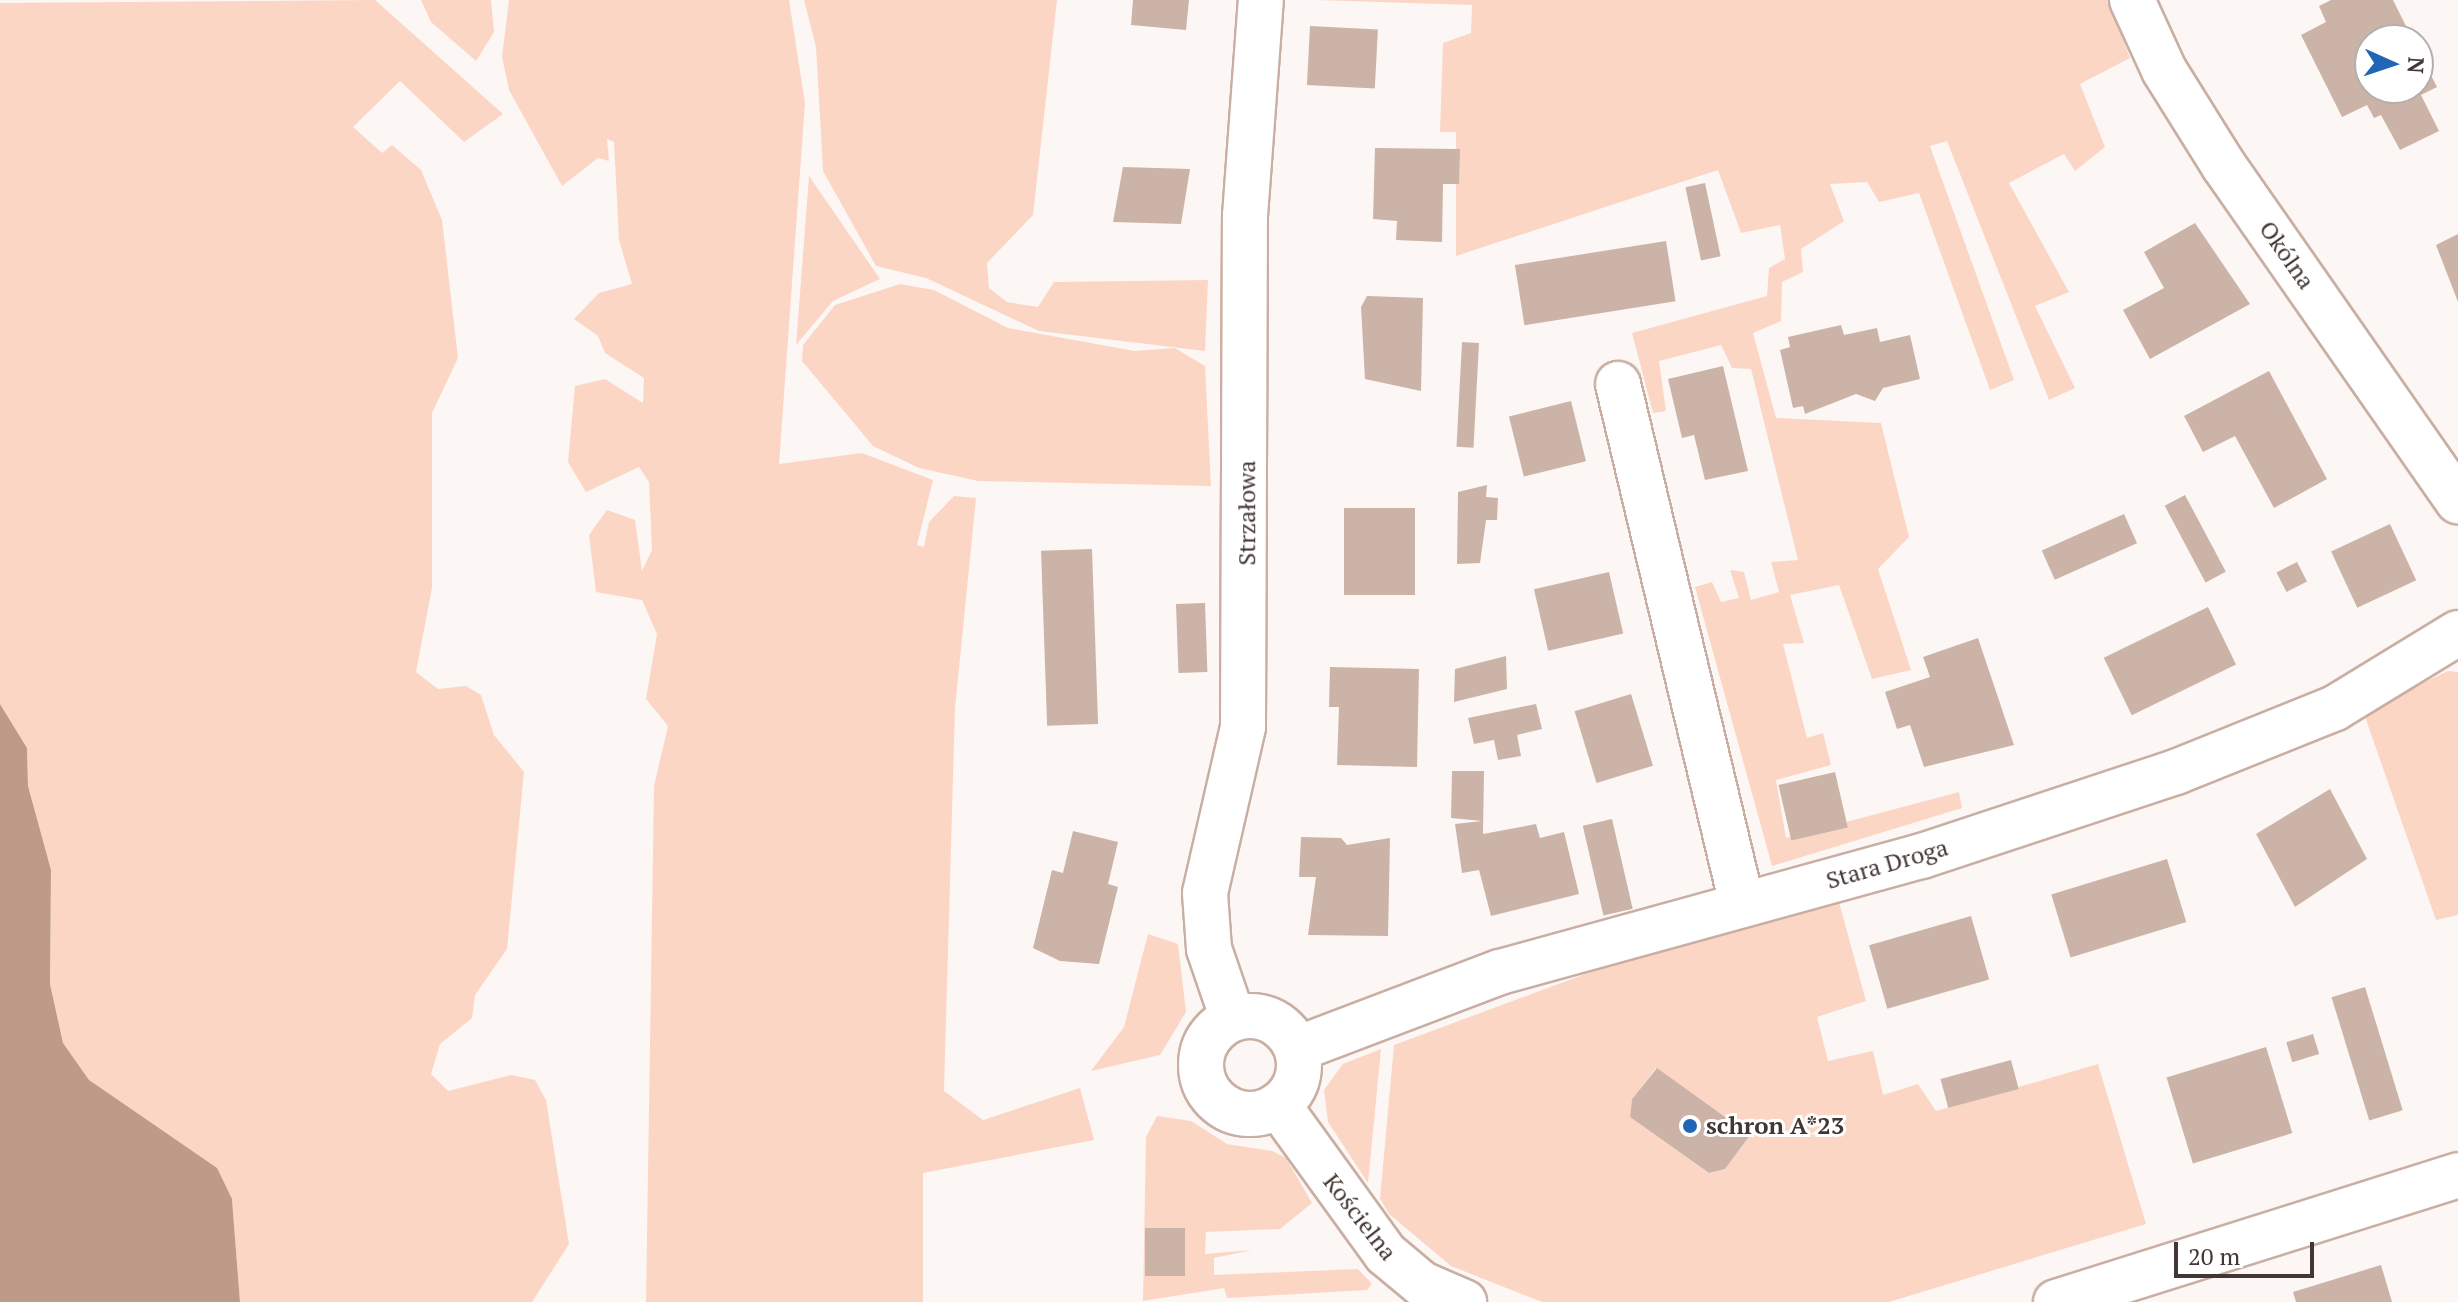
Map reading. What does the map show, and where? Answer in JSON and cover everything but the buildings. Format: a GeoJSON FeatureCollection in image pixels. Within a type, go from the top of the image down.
{"type":"FeatureCollection","features":[{"type":"Feature","properties":{"kind":"street","name":"Strzałowa"},"geometry":{"type":"LineString","coordinates":[[1233,1019],[1209,949],[1205,893],[1243,727],[1245,216],[1261,0]]}},
{"type":"Feature","properties":{"kind":"street","name":"Okólna"},"geometry":{"type":"LineString","coordinates":[[2132,0],[2164,70],[2224,166],[2458,501]]}},
{"type":"Feature","properties":{"kind":"street"},"geometry":{"type":"LineString","coordinates":[[1618,384],[1742,904]]}},
{"type":"Feature","properties":{"kind":"street","name":"Stara Droga"},"geometry":{"type":"LineString","coordinates":[[1297,1049],[1500,972],[1922,856],[2176,772],[2335,708],[2458,633]]}},
{"type":"Feature","properties":{"kind":"street"},"geometry":{"type":"LineString","coordinates":[[1264,1018],[1297,1049],[1297,1080],[1278,1105],[1248,1115],[1209,1091],[1204,1048],[1233,1019],[1264,1018]]}},
{"type":"Feature","properties":{"kind":"street","name":"Kościelna"},"geometry":{"type":"LineString","coordinates":[[1278,1105],[1402,1286],[1464,1302]]}},
{"type":"Feature","properties":{"kind":"street"},"geometry":{"type":"LineString","coordinates":[[2064,1301],[2458,1175]]}},
{"type":"Feature","properties":{"kind":"shaded area"},"geometry":{"type":"Polygon","coordinates":[[[375,0],[503,114],[464,142],[400,81],[353,127],[382,153],[392,145],[421,170],[442,220],[458,358],[432,413],[432,588],[416,672],[438,689],[466,686],[481,695],[494,735],[524,772],[507,949],[475,995],[472,1018],[440,1044],[431,1074],[448,1091],[511,1075],[535,1080],[546,1100],[569,1244],[532,1302],[240,1302],[232,1199],[89,1080],[63,1043],[50,984],[51,870],[28,786],[27,748],[0,704],[0,3],[375,0]]]}},
{"type":"Feature","properties":{"kind":"shaded area"},"geometry":{"type":"Polygon","coordinates":[[[421,0],[491,0],[494,32],[476,61],[431,22],[421,0]]]}},
{"type":"Feature","properties":{"kind":"shaded area"},"geometry":{"type":"Polygon","coordinates":[[[509,0],[789,0],[805,103],[779,464],[862,453],[933,480],[917,545],[924,547],[929,522],[954,496],[976,498],[955,708],[944,1091],[983,1120],[1080,1088],[1094,1140],[923,1173],[923,1302],[646,1302],[654,786],[668,726],[646,699],[657,634],[642,600],[596,592],[589,535],[607,510],[635,520],[642,571],[652,550],[649,482],[639,467],[586,492],[568,462],[575,386],[605,379],[643,403],[644,378],[605,353],[598,336],[574,319],[599,293],[632,284],[619,240],[614,142],[607,139],[609,161],[598,158],[562,186],[509,90],[502,57],[509,0]]]}},
{"type":"Feature","properties":{"kind":"shaded area"},"geometry":{"type":"Polygon","coordinates":[[[804,0],[1057,0],[1033,215],[987,263],[989,288],[1007,302],[1038,307],[1054,282],[1208,280],[1205,351],[1039,331],[926,278],[876,266],[823,171],[816,47],[804,0]]]}},
{"type":"Feature","properties":{"kind":"shaded area"},"geometry":{"type":"Polygon","coordinates":[[[1316,0],[2108,0],[2130,58],[2080,84],[2105,147],[2075,171],[2064,154],[2009,183],[2069,292],[2035,306],[2075,388],[2049,400],[1947,141],[1930,146],[2014,380],[1990,390],[1919,193],[1879,202],[1867,182],[1830,184],[1844,221],[1801,249],[1803,272],[1782,282],[1781,321],[1753,333],[1776,418],[1881,423],[1909,537],[1878,569],[1911,670],[1872,679],[1839,585],[1790,595],[1804,643],[1783,644],[1807,738],[1823,733],[1831,765],[1776,780],[1786,838],[1959,792],[1962,808],[1772,866],[1695,587],[1712,582],[1721,602],[1739,598],[1730,570],[1744,572],[1751,600],[1779,592],[1771,562],[1798,560],[1751,369],[1732,368],[1721,345],[1659,361],[1666,411],[1653,413],[1632,333],[1767,296],[1769,268],[1785,259],[1780,225],[1741,233],[1718,170],[1456,256],[1456,132],[1440,132],[1443,43],[1471,33],[1472,5],[1316,0]]]}},
{"type":"Feature","properties":{"kind":"shaded area"},"geometry":{"type":"Polygon","coordinates":[[[809,176],[880,279],[833,301],[796,345],[809,176]]]}},
{"type":"Feature","properties":{"kind":"shaded area"},"geometry":{"type":"Polygon","coordinates":[[[900,284],[934,290],[1008,328],[1135,351],[1175,348],[1205,366],[1211,486],[978,481],[919,468],[873,446],[802,361],[803,345],[835,305],[900,284]]]}},
{"type":"Feature","properties":{"kind":"shaded area"},"geometry":{"type":"Polygon","coordinates":[[[2448,671],[2458,672],[2458,915],[2436,920],[2363,711],[2448,671]]]}},
{"type":"Feature","properties":{"kind":"shaded area"},"geometry":{"type":"Polygon","coordinates":[[[0,704],[27,748],[28,786],[51,870],[50,984],[63,1043],[89,1080],[217,1168],[232,1199],[240,1302],[0,1302],[0,704]]]}},
{"type":"Feature","properties":{"kind":"shaded area"},"geometry":{"type":"Polygon","coordinates":[[[1839,902],[1866,1001],[1817,1017],[1828,1061],[1873,1051],[1883,1095],[1918,1084],[1936,1111],[2098,1064],[2146,1224],[1889,1302],[1542,1302],[1451,1266],[1389,1214],[1380,1199],[1394,1045],[1688,936],[1839,902]],[[1656,1068],[1632,1099],[1630,1117],[1709,1173],[1725,1169],[1749,1135],[1656,1068]]]}},
{"type":"Feature","properties":{"kind":"shaded area"},"geometry":{"type":"Polygon","coordinates":[[[1148,934],[1178,944],[1186,1012],[1160,1055],[1091,1071],[1124,1027],[1148,934]]]}},
{"type":"Feature","properties":{"kind":"shaded area"},"geometry":{"type":"Polygon","coordinates":[[[1381,1049],[1368,1183],[1328,1122],[1324,1090],[1343,1064],[1381,1049]]]}},
{"type":"Feature","properties":{"kind":"shaded area"},"geometry":{"type":"Polygon","coordinates":[[[1157,1116],[1191,1121],[1227,1144],[1272,1151],[1286,1158],[1312,1203],[1280,1229],[1206,1232],[1205,1254],[1252,1250],[1214,1258],[1214,1275],[1358,1269],[1372,1284],[1367,1290],[1227,1298],[1224,1288],[1143,1301],[1146,1137],[1157,1116]]]}},
{"type":"Feature","properties":{"kind":"place","name":"schron A*23"},"geometry":{"type":"Point","coordinates":[1690,1126]}}]}
